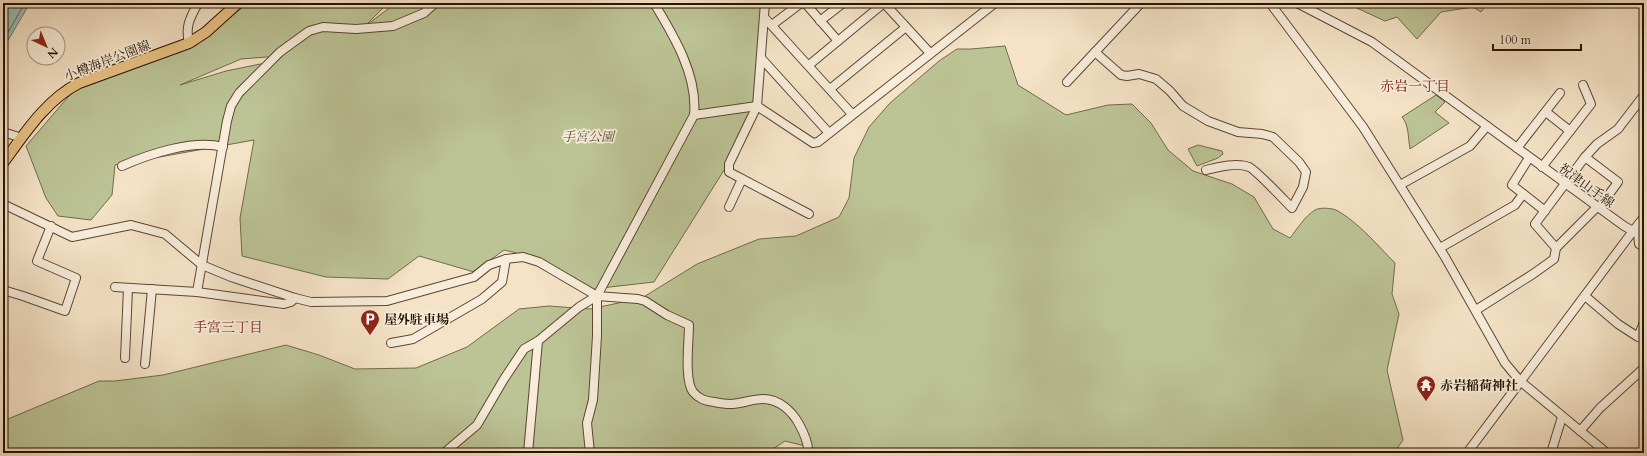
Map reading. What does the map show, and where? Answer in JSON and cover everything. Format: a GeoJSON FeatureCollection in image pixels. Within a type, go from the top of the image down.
{"type":"FeatureCollection","features":[{"type":"Feature","properties":{"kind":"main road","name":"小樽海岸公園線"},"geometry":{"type":"LineString","coordinates":[[3,163],[45,109],[66,90],[79,83],[189,43],[206,32],[238,3]]}},
{"type":"Feature","properties":{"kind":"street"},"geometry":{"type":"LineString","coordinates":[[189,43],[186,31],[190,18],[198,3]]}},
{"type":"Feature","properties":{"kind":"street"},"geometry":{"type":"LineString","coordinates":[[197,292],[231,106],[239,93],[280,52],[309,30],[323,27],[356,29],[393,26],[424,13],[435,3]]}},
{"type":"Feature","properties":{"kind":"street"},"geometry":{"type":"LineString","coordinates":[[590,453],[587,423],[593,400],[597,336],[597,296],[694,115],[694,93],[690,76],[678,47],[654,3]]}},
{"type":"Feature","properties":{"kind":"street"},"geometry":{"type":"LineString","coordinates":[[764,3],[757,106],[729,164],[729,172],[810,214]]}},
{"type":"Feature","properties":{"kind":"street"},"geometry":{"type":"LineString","coordinates":[[772,25],[801,3]]}},
{"type":"Feature","properties":{"kind":"street"},"geometry":{"type":"LineString","coordinates":[[805,3],[838,41]]}},
{"type":"Feature","properties":{"kind":"street"},"geometry":{"type":"LineString","coordinates":[[820,21],[844,3]]}},
{"type":"Feature","properties":{"kind":"street"},"geometry":{"type":"LineString","coordinates":[[694,115],[757,106],[813,144],[818,142],[995,3]]}},
{"type":"Feature","properties":{"kind":"street"},"geometry":{"type":"LineString","coordinates":[[1067,82],[1142,3]]}},
{"type":"Feature","properties":{"kind":"street"},"geometry":{"type":"LineString","coordinates":[[1270,3],[1363,127],[1440,248],[1505,363],[1520,381],[1607,453]]}},
{"type":"Feature","properties":{"kind":"street","name":"祝津山手線"},"geometry":{"type":"LineString","coordinates":[[1297,3],[1372,42],[1598,208],[1638,234]]}},
{"type":"Feature","properties":{"kind":"street"},"geometry":{"type":"LineString","coordinates":[[809,65],[838,41],[888,4],[906,27],[930,53]]}},
{"type":"Feature","properties":{"kind":"street"},"geometry":{"type":"LineString","coordinates":[[764,17],[852,114]]}},
{"type":"Feature","properties":{"kind":"street"},"geometry":{"type":"LineString","coordinates":[[830,89],[906,27]]}},
{"type":"Feature","properties":{"kind":"street"},"geometry":{"type":"LineString","coordinates":[[1095,52],[1121,75],[1127,76],[1139,74],[1156,79],[1170,91],[1183,106],[1208,121],[1238,132],[1262,134],[1273,137],[1299,162],[1306,172],[1303,187],[1292,208],[1250,167],[1216,167],[1206,170]]}},
{"type":"Feature","properties":{"kind":"street"},"geometry":{"type":"LineString","coordinates":[[761,58],[829,133]]}},
{"type":"Feature","properties":{"kind":"street"},"geometry":{"type":"LineString","coordinates":[[1542,167],[1592,104],[1583,85]]}},
{"type":"Feature","properties":{"kind":"street"},"geometry":{"type":"LineString","coordinates":[[1517,148],[1560,93]]}},
{"type":"Feature","properties":{"kind":"street"},"geometry":{"type":"LineString","coordinates":[[1556,248],[1535,224],[1585,157],[1597,144],[1618,129],[1644,95]]}},
{"type":"Feature","properties":{"kind":"street"},"geometry":{"type":"LineString","coordinates":[[1546,112],[1570,131]]}},
{"type":"Feature","properties":{"kind":"street"},"geometry":{"type":"LineString","coordinates":[[1400,185],[1470,146],[1487,126]]}},
{"type":"Feature","properties":{"kind":"street"},"geometry":{"type":"LineString","coordinates":[[3,132],[22,138]]}},
{"type":"Feature","properties":{"kind":"street"},"geometry":{"type":"LineString","coordinates":[[122,166],[154,154],[187,147],[206,144],[223,147]]}},
{"type":"Feature","properties":{"kind":"street"},"geometry":{"type":"LineString","coordinates":[[1476,310],[1533,274],[1554,258],[1556,248],[1598,208],[1618,182],[1585,157]]}},
{"type":"Feature","properties":{"kind":"street"},"geometry":{"type":"LineString","coordinates":[[1529,158],[1512,185],[1545,211]]}},
{"type":"Feature","properties":{"kind":"street"},"geometry":{"type":"LineString","coordinates":[[729,206],[742,179]]}},
{"type":"Feature","properties":{"kind":"street"},"geometry":{"type":"LineString","coordinates":[[1440,248],[1515,205],[1523,194]]}},
{"type":"Feature","properties":{"kind":"street"},"geometry":{"type":"LineString","coordinates":[[3,204],[72,237],[131,225],[165,234],[202,265],[231,277],[311,302],[387,301],[474,277],[489,265],[506,259],[523,257],[539,262],[597,296],[638,299],[645,301],[667,315],[689,325],[688,366],[690,386],[693,391],[704,401],[730,404],[763,399],[777,402],[792,413],[799,423],[809,448],[808,453]]}},
{"type":"Feature","properties":{"kind":"street"},"geometry":{"type":"LineString","coordinates":[[1467,453],[1585,296],[1638,234],[1644,217]]}},
{"type":"Feature","properties":{"kind":"street"},"geometry":{"type":"LineString","coordinates":[[3,290],[65,311],[76,278],[37,261],[51,226]]}},
{"type":"Feature","properties":{"kind":"street"},"geometry":{"type":"LineString","coordinates":[[1638,234],[1639,244],[1644,247]]}},
{"type":"Feature","properties":{"kind":"street"},"geometry":{"type":"LineString","coordinates":[[391,343],[413,339],[482,299],[502,282],[506,259]]}},
{"type":"Feature","properties":{"kind":"street"},"geometry":{"type":"LineString","coordinates":[[115,287],[197,292],[284,304],[295,298]]}},
{"type":"Feature","properties":{"kind":"street"},"geometry":{"type":"LineString","coordinates":[[125,358],[128,288]]}},
{"type":"Feature","properties":{"kind":"street"},"geometry":{"type":"LineString","coordinates":[[145,364],[152,290]]}},
{"type":"Feature","properties":{"kind":"street"},"geometry":{"type":"LineString","coordinates":[[444,453],[477,426],[504,379],[524,349],[538,341],[579,307],[597,296]]}},
{"type":"Feature","properties":{"kind":"street"},"geometry":{"type":"LineString","coordinates":[[1585,296],[1618,324],[1638,337],[1644,322]]}},
{"type":"Feature","properties":{"kind":"street"},"geometry":{"type":"LineString","coordinates":[[528,453],[538,341]]}},
{"type":"Feature","properties":{"kind":"street"},"geometry":{"type":"LineString","coordinates":[[1580,431],[1600,408],[1644,368]]}},
{"type":"Feature","properties":{"kind":"street"},"geometry":{"type":"LineString","coordinates":[[1551,453],[1562,417]]}},
{"type":"Feature","properties":{"kind":"green space","name":"手宮公園"},"geometry":{"type":"Polygon","coordinates":[[[248,3],[388,3],[367,24],[351,33],[356,33],[396,3],[763,3],[760,96],[726,167],[654,282],[601,288],[597,290],[573,280],[528,257],[504,250],[474,272],[419,256],[388,279],[326,277],[242,256],[240,218],[254,140],[115,165],[112,195],[91,220],[58,216],[46,198],[26,146],[68,97],[77,89],[195,46],[248,3]],[[280,56],[241,59],[180,85],[226,71],[275,61],[280,56]]]}},
{"type":"Feature","properties":{"kind":"green space"},"geometry":{"type":"Polygon","coordinates":[[[1346,3],[1488,3],[1481,12],[1473,7],[1441,12],[1417,39],[1397,17],[1385,21],[1346,3]]]}},
{"type":"Feature","properties":{"kind":"green space"},"geometry":{"type":"Polygon","coordinates":[[[1005,46],[1018,85],[1066,115],[1108,105],[1132,104],[1151,123],[1168,150],[1193,171],[1232,184],[1254,197],[1273,229],[1290,238],[1305,219],[1315,210],[1323,208],[1333,209],[1354,222],[1395,263],[1392,294],[1399,314],[1387,370],[1403,440],[1394,453],[817,453],[817,449],[785,441],[767,453],[3,453],[3,424],[8,419],[99,381],[115,381],[163,375],[286,345],[319,355],[355,369],[416,368],[467,347],[519,309],[549,306],[590,309],[642,298],[697,264],[759,239],[796,236],[839,217],[849,198],[854,158],[869,127],[890,103],[939,61],[957,49],[1005,46]]]}},
{"type":"Feature","properties":{"kind":"green space"},"geometry":{"type":"Polygon","coordinates":[[[1436,95],[1445,102],[1435,112],[1449,123],[1410,149],[1407,128],[1402,117],[1436,95]]]}},
{"type":"Feature","properties":{"kind":"green space"},"geometry":{"type":"Polygon","coordinates":[[[1198,145],[1222,151],[1223,154],[1218,158],[1197,166],[1188,149],[1198,145]]]}},
{"type":"Feature","properties":{"kind":"water"},"geometry":{"type":"Polygon","coordinates":[[[3,3],[30,3],[3,49],[3,3]]]}},
{"type":"Feature","properties":{"kind":"place","name":"屋外駐車場"},"geometry":{"type":"Point","coordinates":[370,336]}},
{"type":"Feature","properties":{"kind":"place","name":"赤岩稲荷神社"},"geometry":{"type":"Point","coordinates":[1426,402]}},
{"type":"Feature","properties":{"kind":"district","name":"赤岩一丁目"},"geometry":{"type":"Point","coordinates":[1415,86]}},
{"type":"Feature","properties":{"kind":"district","name":"手宮三丁目"},"geometry":{"type":"Point","coordinates":[228,327]}}]}
